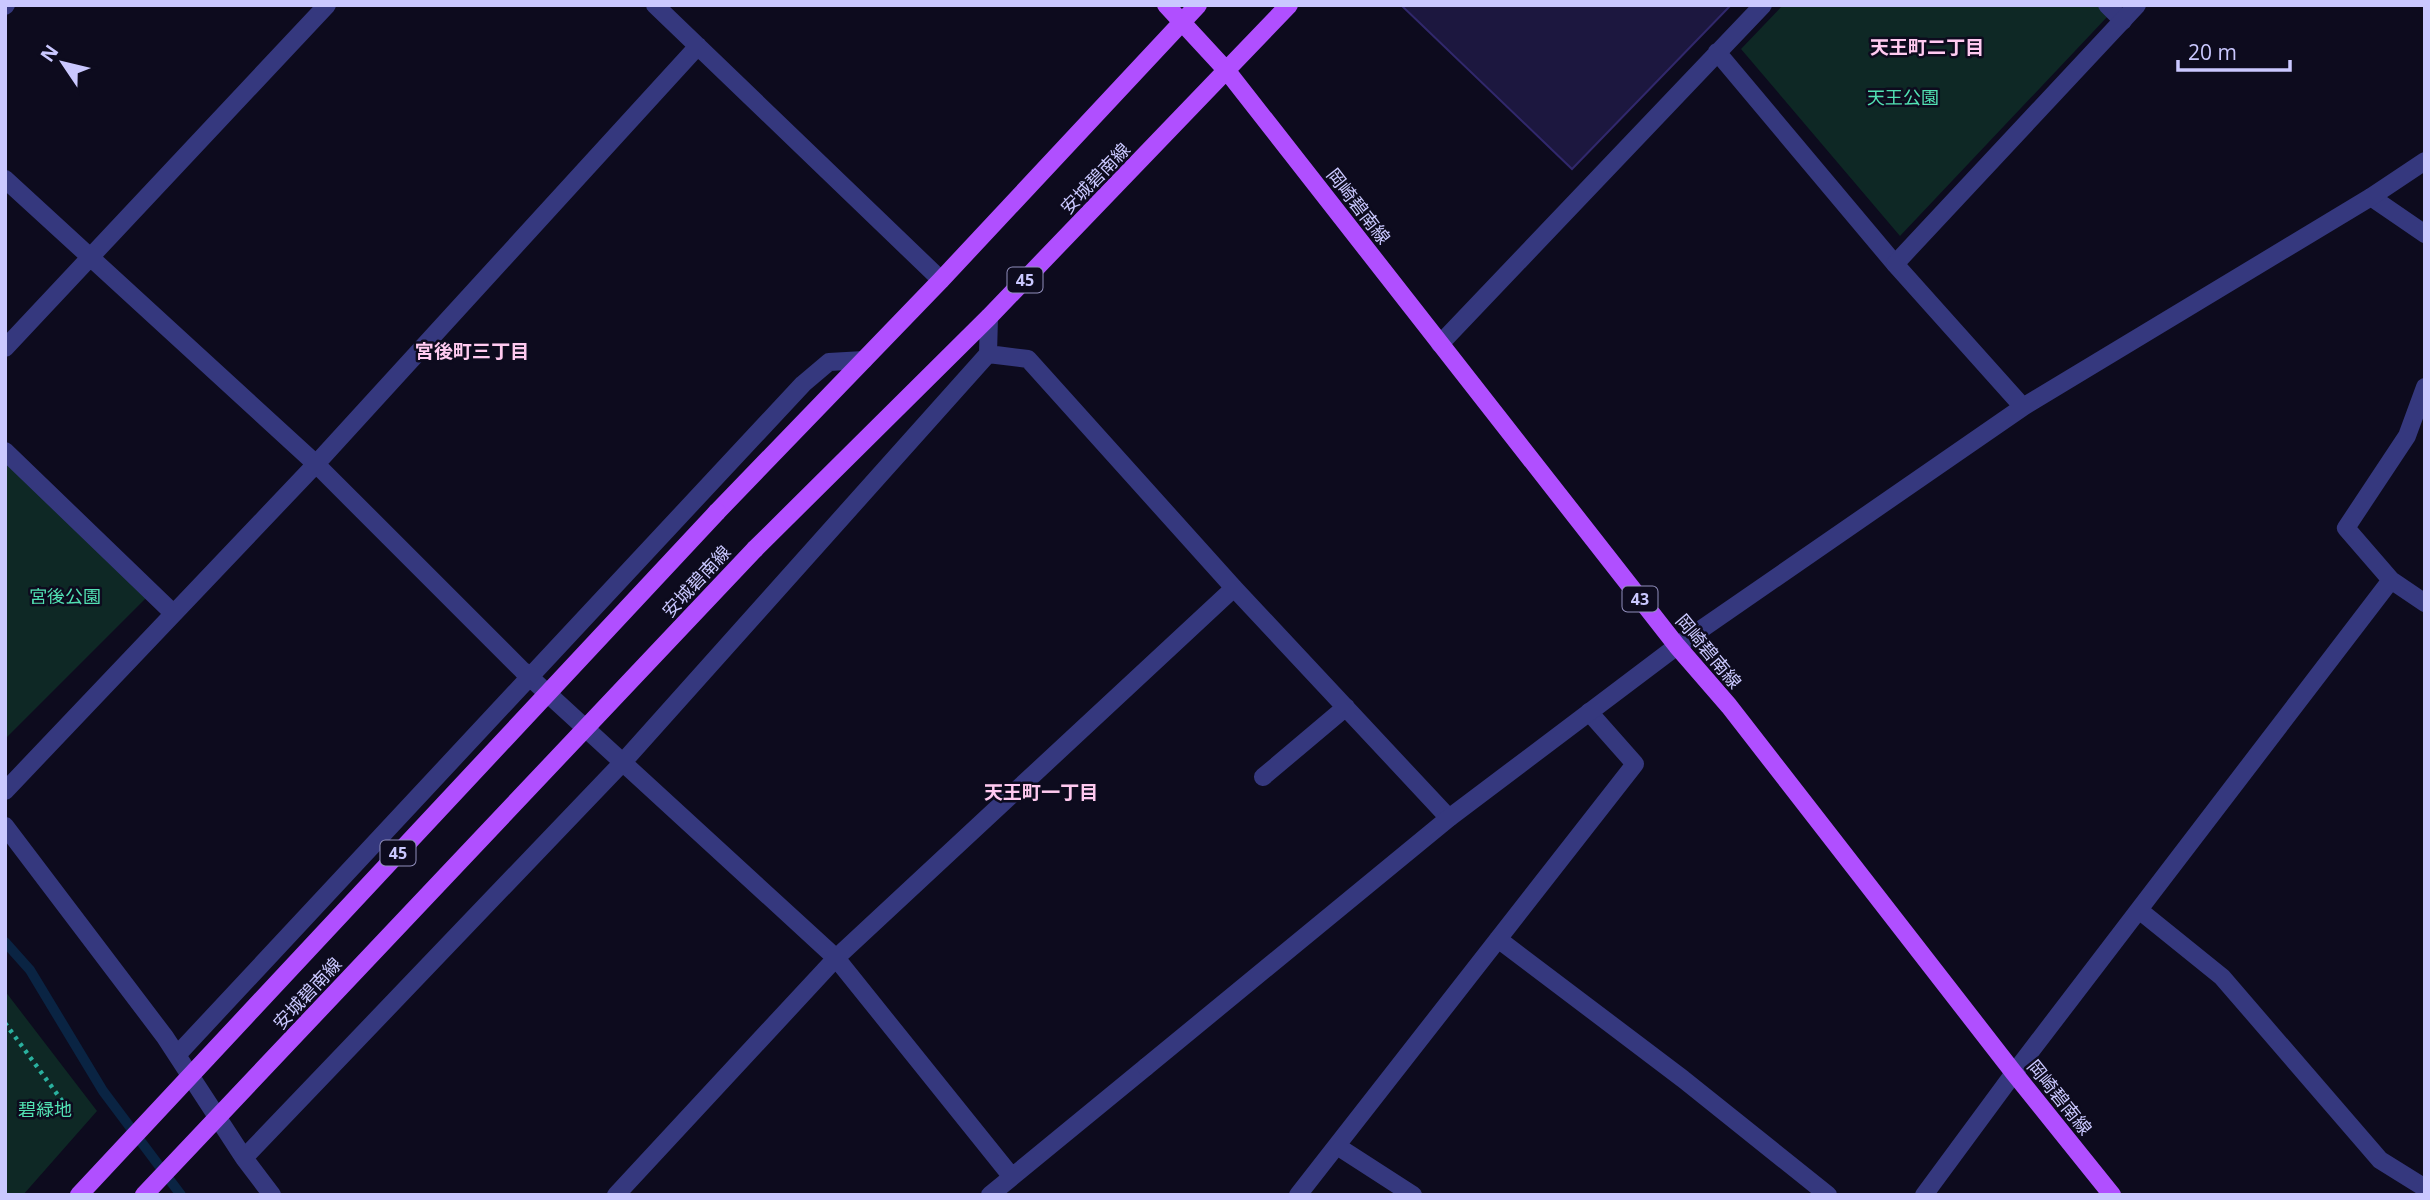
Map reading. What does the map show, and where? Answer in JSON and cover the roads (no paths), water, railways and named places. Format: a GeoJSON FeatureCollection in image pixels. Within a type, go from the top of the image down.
{"type":"FeatureCollection","features":[{"type":"Feature","properties":{"kind":"main road","name":"岡崎碧南線"},"geometry":{"type":"LineString","coordinates":[[1166,5],[1227,71],[1677,646],[1729,706],[2112,1195]]}},
{"type":"Feature","properties":{"kind":"main road","name":"安城碧南線"},"geometry":{"type":"LineString","coordinates":[[79,1195],[717,512],[942,280],[1198,5]]}},
{"type":"Feature","properties":{"kind":"main road","name":"安城碧南線"},"geometry":{"type":"LineString","coordinates":[[144,1195],[755,550],[989,317],[1289,5]]}},
{"type":"Feature","properties":{"kind":"street"},"geometry":{"type":"LineString","coordinates":[[5,348],[327,5]]}},
{"type":"Feature","properties":{"kind":"street"},"geometry":{"type":"LineString","coordinates":[[655,5],[942,280]]}},
{"type":"Feature","properties":{"kind":"street"},"geometry":{"type":"LineString","coordinates":[[1440,344],[1763,5]]}},
{"type":"Feature","properties":{"kind":"street"},"geometry":{"type":"LineString","coordinates":[[2107,5],[2123,21]]}},
{"type":"Feature","properties":{"kind":"street"},"geometry":{"type":"LineString","coordinates":[[1895,264],[2137,5]]}},
{"type":"Feature","properties":{"kind":"street"},"geometry":{"type":"LineString","coordinates":[[5,792],[316,464],[698,46]]}},
{"type":"Feature","properties":{"kind":"street"},"geometry":{"type":"LineString","coordinates":[[1717,52],[1895,264],[2023,407]]}},
{"type":"Feature","properties":{"kind":"street"},"geometry":{"type":"LineString","coordinates":[[990,1195],[1449,818],[1677,646],[2023,407],[2371,197],[2425,161]]}},
{"type":"Feature","properties":{"kind":"street"},"geometry":{"type":"LineString","coordinates":[[5,179],[316,464],[531,677],[836,958],[1012,1177]]}},
{"type":"Feature","properties":{"kind":"street"},"geometry":{"type":"LineString","coordinates":[[2371,197],[2425,234]]}},
{"type":"Feature","properties":{"kind":"street"},"geometry":{"type":"LineString","coordinates":[[244,1158],[624,761],[988,354],[989,317]]}},
{"type":"Feature","properties":{"kind":"street"},"geometry":{"type":"LineString","coordinates":[[988,354],[1028,359],[1234,588],[1449,818]]}},
{"type":"Feature","properties":{"kind":"street"},"geometry":{"type":"LineString","coordinates":[[177,1055],[816,371],[829,362],[864,360]]}},
{"type":"Feature","properties":{"kind":"street"},"geometry":{"type":"LineString","coordinates":[[2425,387],[2407,436],[2346,528],[2391,580],[2425,603]]}},
{"type":"Feature","properties":{"kind":"street"},"geometry":{"type":"LineString","coordinates":[[5,452],[173,613]]}},
{"type":"Feature","properties":{"kind":"street"},"geometry":{"type":"LineString","coordinates":[[1924,1195],[2014,1073],[2391,580]]}},
{"type":"Feature","properties":{"kind":"street"},"geometry":{"type":"LineString","coordinates":[[616,1195],[836,958],[1234,588]]}},
{"type":"Feature","properties":{"kind":"street"},"geometry":{"type":"LineString","coordinates":[[1263,777],[1346,707]]}},
{"type":"Feature","properties":{"kind":"street"},"geometry":{"type":"LineString","coordinates":[[1298,1195],[1635,764],[1590,712]]}},
{"type":"Feature","properties":{"kind":"street"},"geometry":{"type":"LineString","coordinates":[[5,826],[177,1055],[244,1158],[272,1195]]}},
{"type":"Feature","properties":{"kind":"street"},"geometry":{"type":"LineString","coordinates":[[2139,910],[2222,977],[2380,1160],[2425,1188]]}},
{"type":"Feature","properties":{"kind":"street"},"geometry":{"type":"LineString","coordinates":[[1498,939],[1683,1079],[1828,1195]]}},
{"type":"Feature","properties":{"kind":"street"},"geometry":{"type":"LineString","coordinates":[[1337,1146],[1412,1195]]}},
{"type":"Feature","properties":{"kind":"waterway"},"geometry":{"type":"LineString","coordinates":[[5,942],[30,970],[103,1091],[181,1195]]}},
{"type":"Feature","properties":{"kind":"district","name":"天王町二丁目"},"geometry":{"type":"Point","coordinates":[1927,47]}},
{"type":"Feature","properties":{"kind":"district","name":"宮後町三丁目"},"geometry":{"type":"Point","coordinates":[472,351]}},
{"type":"Feature","properties":{"kind":"district","name":"天王町一丁目"},"geometry":{"type":"Point","coordinates":[1041,792]}},
{"type":"Feature","properties":{"kind":"park label","name":"天王公園"},"geometry":{"type":"Point","coordinates":[1903,97]}},
{"type":"Feature","properties":{"kind":"park label","name":"宮後公園"},"geometry":{"type":"Point","coordinates":[65,596]}},
{"type":"Feature","properties":{"kind":"park label","name":"碧緑地"},"geometry":{"type":"Point","coordinates":[45,1109]}}]}
